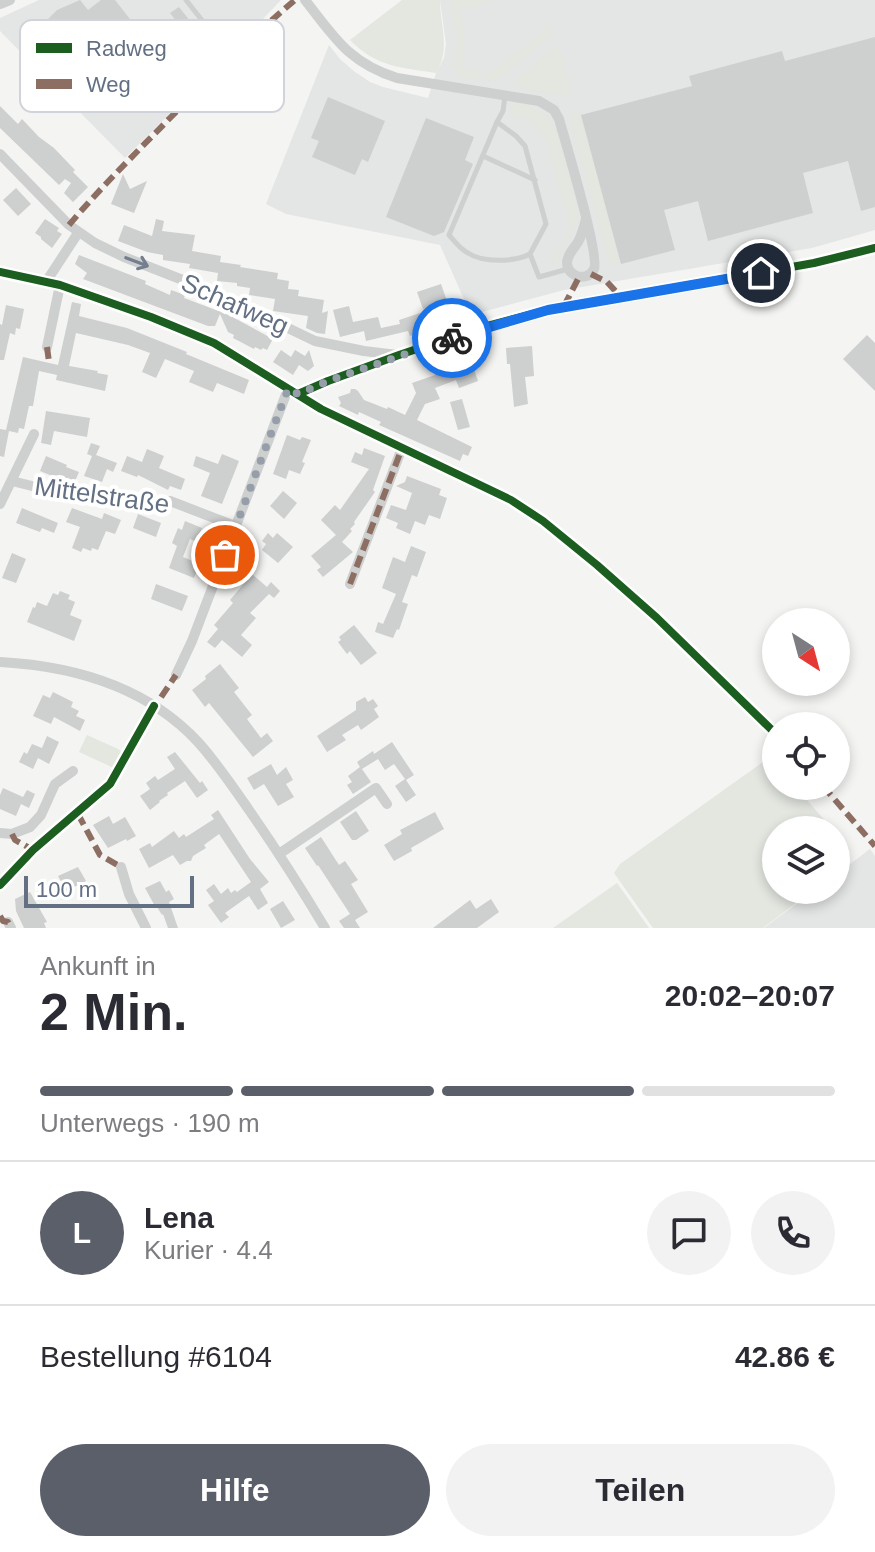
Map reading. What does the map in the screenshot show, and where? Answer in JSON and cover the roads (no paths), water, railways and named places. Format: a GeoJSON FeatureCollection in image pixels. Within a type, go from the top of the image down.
{"type":"FeatureCollection","features":[{"type":"Feature","properties":{"kind":"street"},"geometry":{"type":"LineString","coordinates":[[0,4],[10,0]]}},
{"type":"Feature","properties":{"kind":"street"},"geometry":{"type":"LineString","coordinates":[[305,0],[339,43],[367,67],[397,78],[539,101],[554,110],[559,119],[586,219],[596,262],[591,274],[579,277],[572,274],[567,263],[586,219]]}},
{"type":"Feature","properties":{"kind":"street","name":"Schafweg"},"geometry":{"type":"LineString","coordinates":[[0,154],[78,233],[124,257],[211,291],[315,341],[399,355]]}},
{"type":"Feature","properties":{"kind":"street"},"geometry":{"type":"LineString","coordinates":[[46,282],[78,233]]}},
{"type":"Feature","properties":{"kind":"street","name":"Schafweg"},"geometry":{"type":"LineString","coordinates":[[293,392],[479,328],[548,310],[814,263],[875,248]]}},
{"type":"Feature","properties":{"kind":"street"},"geometry":{"type":"LineString","coordinates":[[0,272],[60,285],[214,343],[321,409],[463,476]]}},
{"type":"Feature","properties":{"kind":"street"},"geometry":{"type":"LineString","coordinates":[[47,347],[60,285]]}},
{"type":"Feature","properties":{"kind":"street"},"geometry":{"type":"LineString","coordinates":[[176,675],[235,526],[293,392]]}},
{"type":"Feature","properties":{"kind":"street"},"geometry":{"type":"LineString","coordinates":[[0,504],[34,434]]}},
{"type":"Feature","properties":{"kind":"street"},"geometry":{"type":"LineString","coordinates":[[350,584],[402,448]]}},
{"type":"Feature","properties":{"kind":"street","name":"Mittelstraße"},"geometry":{"type":"LineString","coordinates":[[12,481],[79,497],[170,501],[235,526]]}},
{"type":"Feature","properties":{"kind":"street"},"geometry":{"type":"LineString","coordinates":[[0,662],[71,670],[105,681],[130,691],[154,706],[196,739],[279,854],[325,928]]}},
{"type":"Feature","properties":{"kind":"street"},"geometry":{"type":"LineString","coordinates":[[0,833],[12,834],[30,827],[41,815],[55,784],[73,771]]}},
{"type":"Feature","properties":{"kind":"street"},"geometry":{"type":"LineString","coordinates":[[279,854],[376,788],[387,804]]}},
{"type":"Feature","properties":{"kind":"street"},"geometry":{"type":"LineString","coordinates":[[121,867],[129,894],[146,928]]}},
{"type":"Feature","properties":{"kind":"lane"},"geometry":{"type":"LineString","coordinates":[[186,0],[202,20]]}},
{"type":"Feature","properties":{"kind":"lane"},"geometry":{"type":"LineString","coordinates":[[497,122],[525,146],[546,224],[530,254],[510,261],[475,257],[465,252],[449,235],[497,122],[503,111],[506,95]]}},
{"type":"Feature","properties":{"kind":"lane"},"geometry":{"type":"LineString","coordinates":[[483,156],[535,180]]}},
{"type":"Feature","properties":{"kind":"lane"},"geometry":{"type":"LineString","coordinates":[[530,254],[539,277],[568,269]]}}]}
